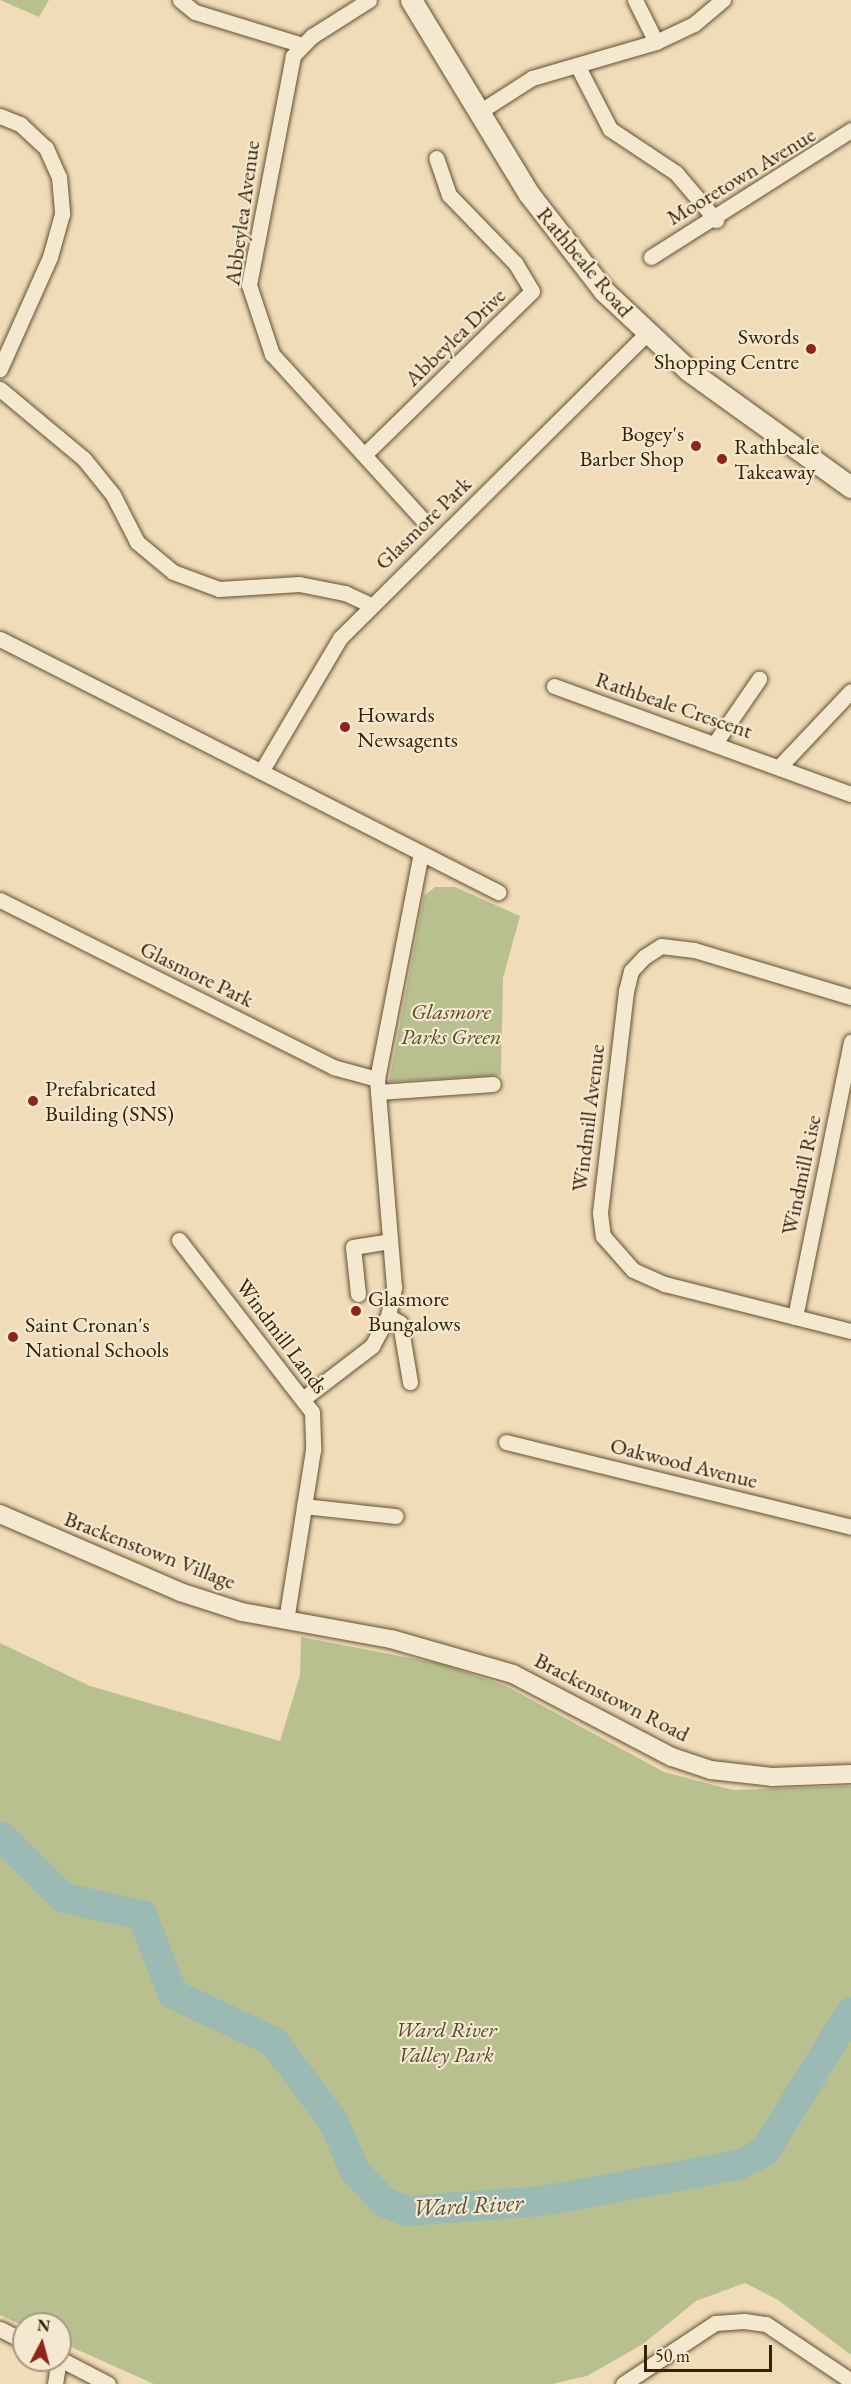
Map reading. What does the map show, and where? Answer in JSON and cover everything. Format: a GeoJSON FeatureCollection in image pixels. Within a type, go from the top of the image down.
{"type":"FeatureCollection","features":[{"type":"Feature","properties":{"kind":"main road","name":"Rathbeale Road"},"geometry":{"type":"LineString","coordinates":[[411,0],[479,112],[560,237],[646,334],[851,487]]}},
{"type":"Feature","properties":{"kind":"street"},"geometry":{"type":"LineString","coordinates":[[180,0],[195,12],[302,45]]}},
{"type":"Feature","properties":{"kind":"street","name":"Abbeylea Avenue"},"geometry":{"type":"LineString","coordinates":[[369,0],[302,45],[286,76],[249,285],[272,354],[422,519]]}},
{"type":"Feature","properties":{"kind":"street"},"geometry":{"type":"LineString","coordinates":[[635,0],[656,42]]}},
{"type":"Feature","properties":{"kind":"street"},"geometry":{"type":"LineString","coordinates":[[479,112],[532,78],[656,42],[694,24],[723,0]]}},
{"type":"Feature","properties":{"kind":"street"},"geometry":{"type":"LineString","coordinates":[[577,65],[610,129],[676,173],[716,220]]}},
{"type":"Feature","properties":{"kind":"street"},"geometry":{"type":"LineString","coordinates":[[0,116],[20,124],[46,148],[59,177],[62,214],[50,257],[0,369]]}},
{"type":"Feature","properties":{"kind":"street","name":"Mooretown Avenue"},"geometry":{"type":"LineString","coordinates":[[651,257],[716,220],[851,130]]}},
{"type":"Feature","properties":{"kind":"street","name":"Abbeylea Drive"},"geometry":{"type":"LineString","coordinates":[[365,454],[532,291],[515,263],[449,195],[436,158]]}},
{"type":"Feature","properties":{"kind":"street","name":"Glasmore Park"},"geometry":{"type":"LineString","coordinates":[[262,770],[340,639],[371,605],[646,334]]}},
{"type":"Feature","properties":{"kind":"street"},"geometry":{"type":"LineString","coordinates":[[0,389],[84,459],[113,495],[137,542],[172,572],[219,589],[299,584],[345,593],[371,605]]}},
{"type":"Feature","properties":{"kind":"street"},"geometry":{"type":"LineString","coordinates":[[0,639],[262,770],[498,892]]}},
{"type":"Feature","properties":{"kind":"street"},"geometry":{"type":"LineString","coordinates":[[716,743],[759,679]]}},
{"type":"Feature","properties":{"kind":"street","name":"Rathbeale Crescent"},"geometry":{"type":"LineString","coordinates":[[554,686],[780,766],[851,794]]}},
{"type":"Feature","properties":{"kind":"street"},"geometry":{"type":"LineString","coordinates":[[780,766],[851,691]]}},
{"type":"Feature","properties":{"kind":"street"},"geometry":{"type":"LineString","coordinates":[[304,1398],[372,1346],[388,1316],[394,1287],[377,1086],[421,853]]}},
{"type":"Feature","properties":{"kind":"street","name":"Glasmore Park"},"geometry":{"type":"LineString","coordinates":[[0,900],[333,1067],[377,1086],[493,1084]]}},
{"type":"Feature","properties":{"kind":"street","name":"Windmill Avenue"},"geometry":{"type":"LineString","coordinates":[[851,997],[694,950],[661,946],[631,971],[626,991],[600,1213],[603,1236],[633,1270],[665,1284],[851,1331]]}},
{"type":"Feature","properties":{"kind":"street","name":"Windmill Rise"},"geometry":{"type":"LineString","coordinates":[[795,1317],[851,1042]]}},
{"type":"Feature","properties":{"kind":"street","name":"Windmill Lands"},"geometry":{"type":"LineString","coordinates":[[179,1240],[304,1398],[315,1427],[286,1620]]}},
{"type":"Feature","properties":{"kind":"street"},"geometry":{"type":"LineString","coordinates":[[358,1294],[353,1247],[390,1241]]}},
{"type":"Feature","properties":{"kind":"street"},"geometry":{"type":"LineString","coordinates":[[388,1316],[400,1323],[410,1382]]}},
{"type":"Feature","properties":{"kind":"street","name":"Oakwood Avenue"},"geometry":{"type":"LineString","coordinates":[[506,1442],[851,1527]]}},
{"type":"Feature","properties":{"kind":"street"},"geometry":{"type":"LineString","coordinates":[[304,1506],[395,1516]]}},
{"type":"Feature","properties":{"kind":"street","name":"Brackenstown Village"},"geometry":{"type":"LineString","coordinates":[[0,1514],[180,1592],[286,1620],[391,1639]]}},
{"type":"Feature","properties":{"kind":"street","name":"Brackenstown Road"},"geometry":{"type":"LineString","coordinates":[[391,1639],[513,1674],[672,1757],[711,1770],[772,1777],[851,1774]]}},
{"type":"Feature","properties":{"kind":"street"},"geometry":{"type":"LineString","coordinates":[[623,2384],[715,2323],[744,2321],[766,2324],[851,2381]]}},
{"type":"Feature","properties":{"kind":"street"},"geometry":{"type":"LineString","coordinates":[[72,2366],[108,2384]]}},
{"type":"Feature","properties":{"kind":"green space"},"geometry":{"type":"Polygon","coordinates":[[[0,0],[49,0],[39,17],[0,0]]]}},
{"type":"Feature","properties":{"kind":"green space","name":"Glasmore Parks Green"},"geometry":{"type":"Polygon","coordinates":[[[435,887],[455,887],[520,916],[503,978],[501,1075],[389,1082],[424,896],[435,887]]]}},
{"type":"Feature","properties":{"kind":"green space","name":"Ward River Valley Park"},"geometry":{"type":"Polygon","coordinates":[[[301,1637],[441,1664],[506,1686],[664,1772],[733,1790],[851,1786],[851,2355],[778,2300],[745,2283],[696,2301],[643,2344],[587,2376],[552,2384],[154,2384],[72,2347],[72,2312],[12,2312],[12,2320],[0,2315],[0,1643],[90,1686],[280,1741],[300,1675],[301,1637]]]}},
{"type":"Feature","properties":{"kind":"waterway","name":"Ward River"},"geometry":{"type":"LineString","coordinates":[[0,1836],[64,1898],[142,1915],[173,1994],[274,2042],[333,2121],[355,2171],[384,2202],[406,2211],[542,2201],[739,2165],[765,2151],[851,2012]]}},
{"type":"Feature","properties":{"kind":"place","name":"Swords Shopping Centre"},"geometry":{"type":"Point","coordinates":[811,349]}},
{"type":"Feature","properties":{"kind":"place","name":"Bogey's Barber Shop"},"geometry":{"type":"Point","coordinates":[696,446]}},
{"type":"Feature","properties":{"kind":"place","name":"Rathbeale Takeaway"},"geometry":{"type":"Point","coordinates":[722,459]}},
{"type":"Feature","properties":{"kind":"place","name":"Howards Newsagents"},"geometry":{"type":"Point","coordinates":[345,727]}},
{"type":"Feature","properties":{"kind":"place","name":"Prefabricated Building (SNS)"},"geometry":{"type":"Point","coordinates":[33,1101]}},
{"type":"Feature","properties":{"kind":"place","name":"Glasmore Bungalows"},"geometry":{"type":"Point","coordinates":[356,1311]}},
{"type":"Feature","properties":{"kind":"place","name":"Saint Cronan's National Schools"},"geometry":{"type":"Point","coordinates":[13,1337]}}]}
